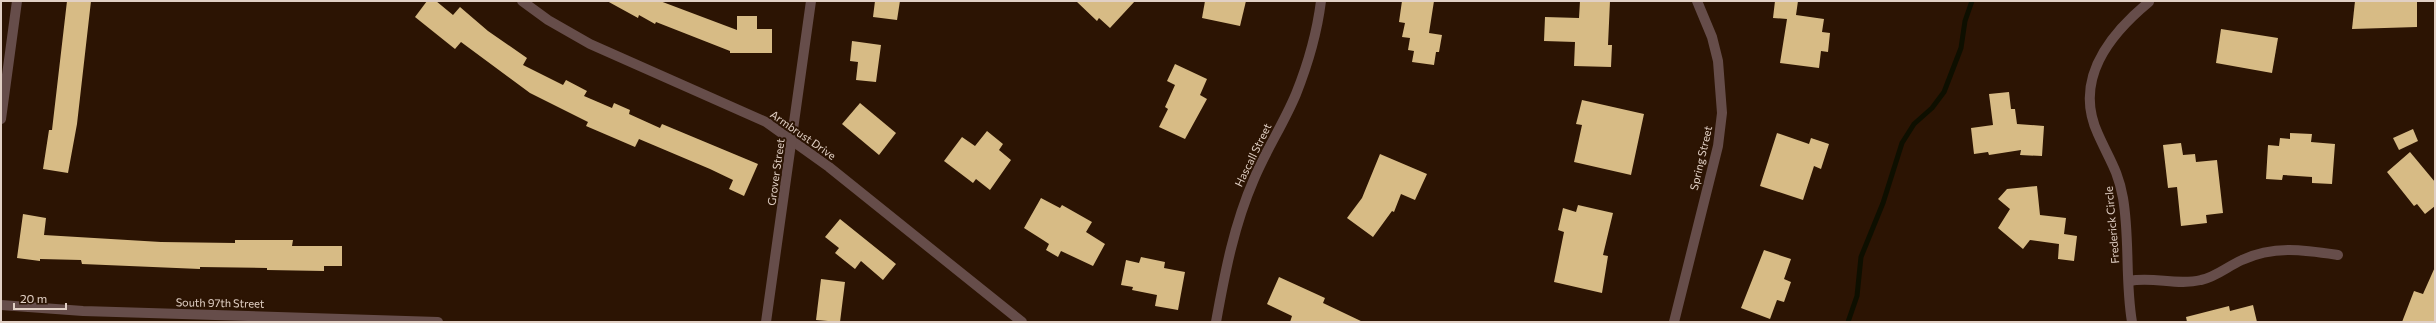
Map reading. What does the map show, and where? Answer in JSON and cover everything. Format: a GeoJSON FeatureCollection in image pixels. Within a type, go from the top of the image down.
{"type":"FeatureCollection","features":[{"type":"Feature","properties":{"kind":"street"},"geometry":{"type":"LineString","coordinates":[[1,119],[18,1]]}},
{"type":"Feature","properties":{"kind":"street","name":"Armbrust Drive"},"geometry":{"type":"LineString","coordinates":[[522,1],[548,20],[590,44],[766,122],[829,167],[1022,322]]}},
{"type":"Feature","properties":{"kind":"street","name":"Grover Street"},"geometry":{"type":"LineString","coordinates":[[766,322],[793,141],[811,1]]}},
{"type":"Feature","properties":{"kind":"street","name":"Hascall Street"},"geometry":{"type":"LineString","coordinates":[[1216,322],[1226,262],[1238,216],[1254,176],[1296,95],[1311,51],[1321,1]]}},
{"type":"Feature","properties":{"kind":"street","name":"Spring Street"},"geometry":{"type":"LineString","coordinates":[[1674,322],[1718,146],[1722,113],[1718,61],[1712,37],[1697,1]]}},
{"type":"Feature","properties":{"kind":"street","name":"Frederick Circle"},"geometry":{"type":"LineString","coordinates":[[2132,322],[2124,201],[2120,178],[2097,134],[2090,100],[2093,74],[2100,55],[2125,23],[2149,2]]}},
{"type":"Feature","properties":{"kind":"street"},"geometry":{"type":"LineString","coordinates":[[2129,281],[2142,278],[2183,282],[2201,280],[2214,276],[2252,255],[2278,250],[2304,249],[2338,255]]}},
{"type":"Feature","properties":{"kind":"street","name":"South 97th Street"},"geometry":{"type":"LineString","coordinates":[[1,305],[83,311],[438,322]]}},
{"type":"Feature","properties":{"kind":"building"},"geometry":{"type":"Polygon","coordinates":[[[67,1],[91,1],[77,124],[68,173],[43,169],[49,130],[52,130],[67,1]]]}},
{"type":"Feature","properties":{"kind":"building"},"geometry":{"type":"Polygon","coordinates":[[[427,1],[436,1],[453,15],[460,7],[488,31],[527,58],[523,65],[563,85],[566,80],[587,91],[584,96],[612,108],[614,103],[630,110],[629,114],[660,128],[662,124],[758,164],[744,196],[729,189],[733,180],[639,139],[635,147],[586,126],[588,122],[530,93],[461,42],[455,49],[415,17],[427,1]]]}},
{"type":"Feature","properties":{"kind":"building"},"geometry":{"type":"Polygon","coordinates":[[[607,1],[660,1],[737,30],[737,16],[757,16],[757,29],[772,29],[772,53],[730,53],[730,51],[656,22],[655,24],[639,15],[638,18],[607,1]]]}},
{"type":"Feature","properties":{"kind":"building"},"geometry":{"type":"Polygon","coordinates":[[[875,1],[900,1],[897,20],[873,17],[875,1]]]}},
{"type":"Feature","properties":{"kind":"building"},"geometry":{"type":"Polygon","coordinates":[[[1076,1],[1135,1],[1110,28],[1099,18],[1097,21],[1076,1]]]}},
{"type":"Feature","properties":{"kind":"building"},"geometry":{"type":"Polygon","coordinates":[[[1205,1],[1246,1],[1240,26],[1202,18],[1205,1]]]}},
{"type":"Feature","properties":{"kind":"building"},"geometry":{"type":"Polygon","coordinates":[[[1402,1],[1434,1],[1429,33],[1442,35],[1439,52],[1436,52],[1434,65],[1412,62],[1414,51],[1408,50],[1410,38],[1402,37],[1405,23],[1399,22],[1402,1]]]}},
{"type":"Feature","properties":{"kind":"building"},"geometry":{"type":"Polygon","coordinates":[[[1580,1],[1610,1],[1608,45],[1612,45],[1611,67],[1574,66],[1575,42],[1544,41],[1545,17],[1579,18],[1580,1]]]}},
{"type":"Feature","properties":{"kind":"building"},"geometry":{"type":"Polygon","coordinates":[[[1775,1],[1798,1],[1796,15],[1824,19],[1822,32],[1830,33],[1828,52],[1821,51],[1819,68],[1780,63],[1787,19],[1773,18],[1775,1]]]}},
{"type":"Feature","properties":{"kind":"building"},"geometry":{"type":"Polygon","coordinates":[[[2355,1],[2417,1],[2417,27],[2352,29],[2355,1]]]}},
{"type":"Feature","properties":{"kind":"building"},"geometry":{"type":"Polygon","coordinates":[[[2221,29],[2278,38],[2272,73],[2216,63],[2221,29]]]}},
{"type":"Feature","properties":{"kind":"building"},"geometry":{"type":"Polygon","coordinates":[[[852,41],[881,45],[876,82],[856,80],[858,62],[850,61],[852,41]]]}},
{"type":"Feature","properties":{"kind":"building"},"geometry":{"type":"Polygon","coordinates":[[[1175,64],[1207,79],[1200,95],[1207,99],[1185,139],[1159,127],[1168,109],[1165,107],[1175,85],[1167,81],[1175,64]]]}},
{"type":"Feature","properties":{"kind":"building"},"geometry":{"type":"Polygon","coordinates":[[[2009,92],[2011,109],[2015,109],[2017,124],[2044,126],[2042,156],[2020,155],[2021,150],[1989,155],[1988,152],[1974,154],[1971,128],[1993,125],[1989,94],[2009,92]]]}},
{"type":"Feature","properties":{"kind":"building"},"geometry":{"type":"Polygon","coordinates":[[[1582,100],[1644,114],[1631,175],[1574,162],[1582,125],[1576,124],[1582,100]]]}},
{"type":"Feature","properties":{"kind":"building"},"geometry":{"type":"Polygon","coordinates":[[[860,103],[896,133],[879,155],[842,124],[860,103]]]}},
{"type":"Feature","properties":{"kind":"building"},"geometry":{"type":"Polygon","coordinates":[[[2413,129],[2418,141],[2399,150],[2393,138],[2413,129]]]}},
{"type":"Feature","properties":{"kind":"building"},"geometry":{"type":"Polygon","coordinates":[[[987,131],[1003,144],[999,150],[1011,160],[990,190],[976,179],[973,183],[944,161],[962,137],[975,146],[987,131]]]}},
{"type":"Feature","properties":{"kind":"building"},"geometry":{"type":"Polygon","coordinates":[[[1777,133],[1809,144],[1811,138],[1829,144],[1821,169],[1814,166],[1803,200],[1760,186],[1777,133]]]}},
{"type":"Feature","properties":{"kind":"building"},"geometry":{"type":"Polygon","coordinates":[[[2290,133],[2312,134],[2311,142],[2335,144],[2332,184],[2312,183],[2312,177],[2283,175],[2282,180],[2266,179],[2268,145],[2279,146],[2280,138],[2290,139],[2290,133]]]}},
{"type":"Feature","properties":{"kind":"building"},"geometry":{"type":"Polygon","coordinates":[[[2181,143],[2183,155],[2195,154],[2196,162],[2217,160],[2223,213],[2206,215],[2207,223],[2181,226],[2177,187],[2168,188],[2163,145],[2181,143]]]}},
{"type":"Feature","properties":{"kind":"building"},"geometry":{"type":"Polygon","coordinates":[[[2410,152],[2435,182],[2435,206],[2425,214],[2417,204],[2414,206],[2387,172],[2410,152]]]}},
{"type":"Feature","properties":{"kind":"building"},"geometry":{"type":"Polygon","coordinates":[[[1380,154],[1427,174],[1415,200],[1401,194],[1394,212],[1392,211],[1373,237],[1347,218],[1362,198],[1380,154]]]}},
{"type":"Feature","properties":{"kind":"building"},"geometry":{"type":"Polygon","coordinates":[[[2037,186],[2040,215],[2066,218],[2064,234],[2077,236],[2074,261],[2058,259],[2059,244],[2030,240],[2023,249],[1998,228],[2010,209],[1998,199],[2007,189],[2037,186]]]}},
{"type":"Feature","properties":{"kind":"building"},"geometry":{"type":"Polygon","coordinates":[[[1041,198],[1060,208],[1062,205],[1092,222],[1086,232],[1105,244],[1093,266],[1061,251],[1058,257],[1046,250],[1049,244],[1024,228],[1041,198]]]}},
{"type":"Feature","properties":{"kind":"building"},"geometry":{"type":"Polygon","coordinates":[[[1578,205],[1613,213],[1603,255],[1608,256],[1602,293],[1554,282],[1564,232],[1558,230],[1563,208],[1576,212],[1578,205]]]}},
{"type":"Feature","properties":{"kind":"building"},"geometry":{"type":"Polygon","coordinates":[[[23,214],[46,218],[44,235],[161,242],[235,243],[235,240],[293,240],[292,246],[342,246],[342,266],[324,266],[324,271],[267,270],[267,268],[200,267],[200,269],[82,264],[81,260],[40,259],[40,261],[17,258],[23,214]]]}},
{"type":"Feature","properties":{"kind":"building"},"geometry":{"type":"Polygon","coordinates":[[[840,219],[896,264],[883,280],[861,261],[855,269],[835,253],[839,248],[825,237],[840,219]]]}},
{"type":"Feature","properties":{"kind":"building"},"geometry":{"type":"Polygon","coordinates":[[[1764,250],[1791,259],[1784,279],[1791,282],[1784,302],[1777,300],[1770,319],[1741,308],[1764,250]]]}},
{"type":"Feature","properties":{"kind":"building"},"geometry":{"type":"Polygon","coordinates":[[[1141,257],[1165,262],[1164,268],[1185,272],[1178,310],[1155,306],[1157,295],[1132,290],[1133,287],[1121,285],[1126,260],[1139,263],[1141,257]]]}},
{"type":"Feature","properties":{"kind":"building"},"geometry":{"type":"Polygon","coordinates":[[[2435,267],[2435,322],[2402,322],[2414,291],[2423,294],[2435,267]]]}},
{"type":"Feature","properties":{"kind":"building"},"geometry":{"type":"Polygon","coordinates":[[[1279,277],[1325,298],[1323,303],[1363,322],[1290,322],[1292,316],[1267,304],[1279,277]]]}},
{"type":"Feature","properties":{"kind":"building"},"geometry":{"type":"Polygon","coordinates":[[[821,279],[845,282],[840,322],[816,320],[821,279]]]}},
{"type":"Feature","properties":{"kind":"building"},"geometry":{"type":"Polygon","coordinates":[[[2253,305],[2257,322],[2187,322],[2186,317],[2229,306],[2230,311],[2253,305]]]}},
{"type":"Feature","properties":{"kind":"waterway"},"geometry":{"type":"LineString","coordinates":[[1848,322],[1857,296],[1861,257],[1883,203],[1902,143],[1914,124],[1932,108],[1944,92],[1961,48],[1965,21],[1972,1]]}}]}
